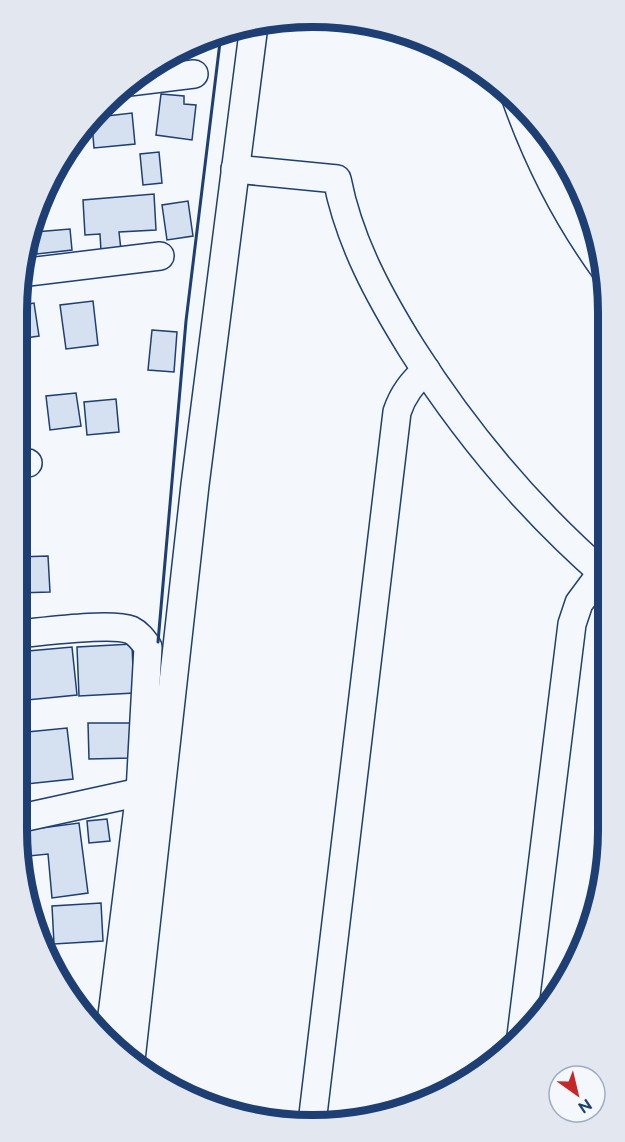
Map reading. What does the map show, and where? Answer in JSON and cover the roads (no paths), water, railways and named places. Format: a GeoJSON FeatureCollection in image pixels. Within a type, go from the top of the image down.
{"type":"FeatureCollection","features":[{"type":"Feature","properties":{"kind":"street"},"geometry":{"type":"LineString","coordinates":[[132,1050],[195,485],[253,33]]}},
{"type":"Feature","properties":{"kind":"street"},"geometry":{"type":"LineString","coordinates":[[148,80],[194,74]]}},
{"type":"Feature","properties":{"kind":"street"},"geometry":{"type":"LineString","coordinates":[[526,123],[541,158],[569,212],[590,246]]}},
{"type":"Feature","properties":{"kind":"street"},"geometry":{"type":"LineString","coordinates":[[235,169],[337,179],[342,208],[358,250],[399,328],[426,370],[483,449],[532,505],[598,568]]}},
{"type":"Feature","properties":{"kind":"street"},"geometry":{"type":"LineString","coordinates":[[30,272],[160,256]]}},
{"type":"Feature","properties":{"kind":"street"},"geometry":{"type":"LineString","coordinates":[[313,1115],[398,412],[402,397],[410,385],[426,370]]}},
{"type":"Feature","properties":{"kind":"street"},"geometry":{"type":"LineString","coordinates":[[522,1023],[572,624],[579,603],[598,581]]}},
{"type":"Feature","properties":{"kind":"street"},"geometry":{"type":"LineString","coordinates":[[27,633],[112,627],[130,630],[141,637],[148,647],[140,792],[110,1030]]}},
{"type":"Feature","properties":{"kind":"street"},"geometry":{"type":"LineString","coordinates":[[27,817],[140,792]]}}]}
